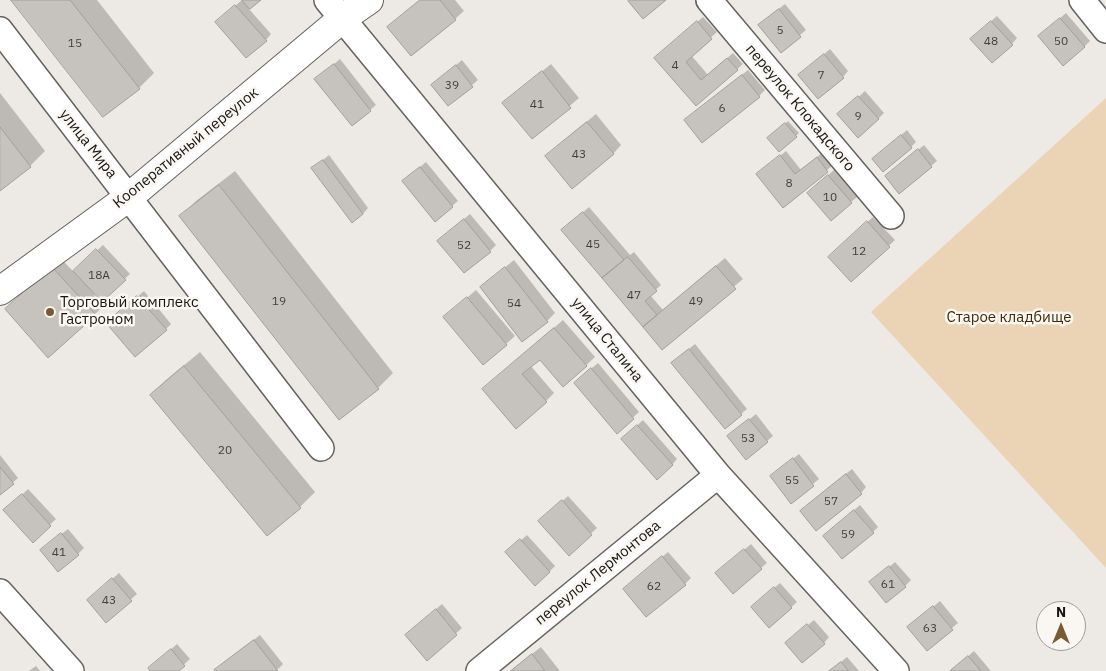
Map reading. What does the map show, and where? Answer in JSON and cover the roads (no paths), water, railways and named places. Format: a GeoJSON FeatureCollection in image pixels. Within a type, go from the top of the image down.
{"type":"FeatureCollection","features":[{"type":"Feature","properties":{"kind":"street","name":"Кооперативный переулок"},"geometry":{"type":"LineString","coordinates":[[0,291],[128,197],[335,9],[369,0]]}},
{"type":"Feature","properties":{"kind":"street","name":"переулок Клокадского"},"geometry":{"type":"LineString","coordinates":[[710,0],[891,216]]}},
{"type":"Feature","properties":{"kind":"street"},"geometry":{"type":"LineString","coordinates":[[1082,0],[1106,30]]}},
{"type":"Feature","properties":{"kind":"street","name":"улица Сталина"},"geometry":{"type":"LineString","coordinates":[[335,9],[718,475],[896,671]]}},
{"type":"Feature","properties":{"kind":"street","name":"улица Мира"},"geometry":{"type":"LineString","coordinates":[[0,30],[321,448]]}},
{"type":"Feature","properties":{"kind":"street","name":"переулок Лермонтова"},"geometry":{"type":"LineString","coordinates":[[479,671],[718,475]]}},
{"type":"Feature","properties":{"kind":"street"},"geometry":{"type":"LineString","coordinates":[[0,592],[71,671]]}},
{"type":"Feature","properties":{"kind":"place","name":"Торговый комплекс Гастроном"},"geometry":{"type":"Point","coordinates":[50,312]}},
{"type":"Feature","properties":{"kind":"park label","name":"Старое кладбище"},"geometry":{"type":"Point","coordinates":[1009,318]}}]}
